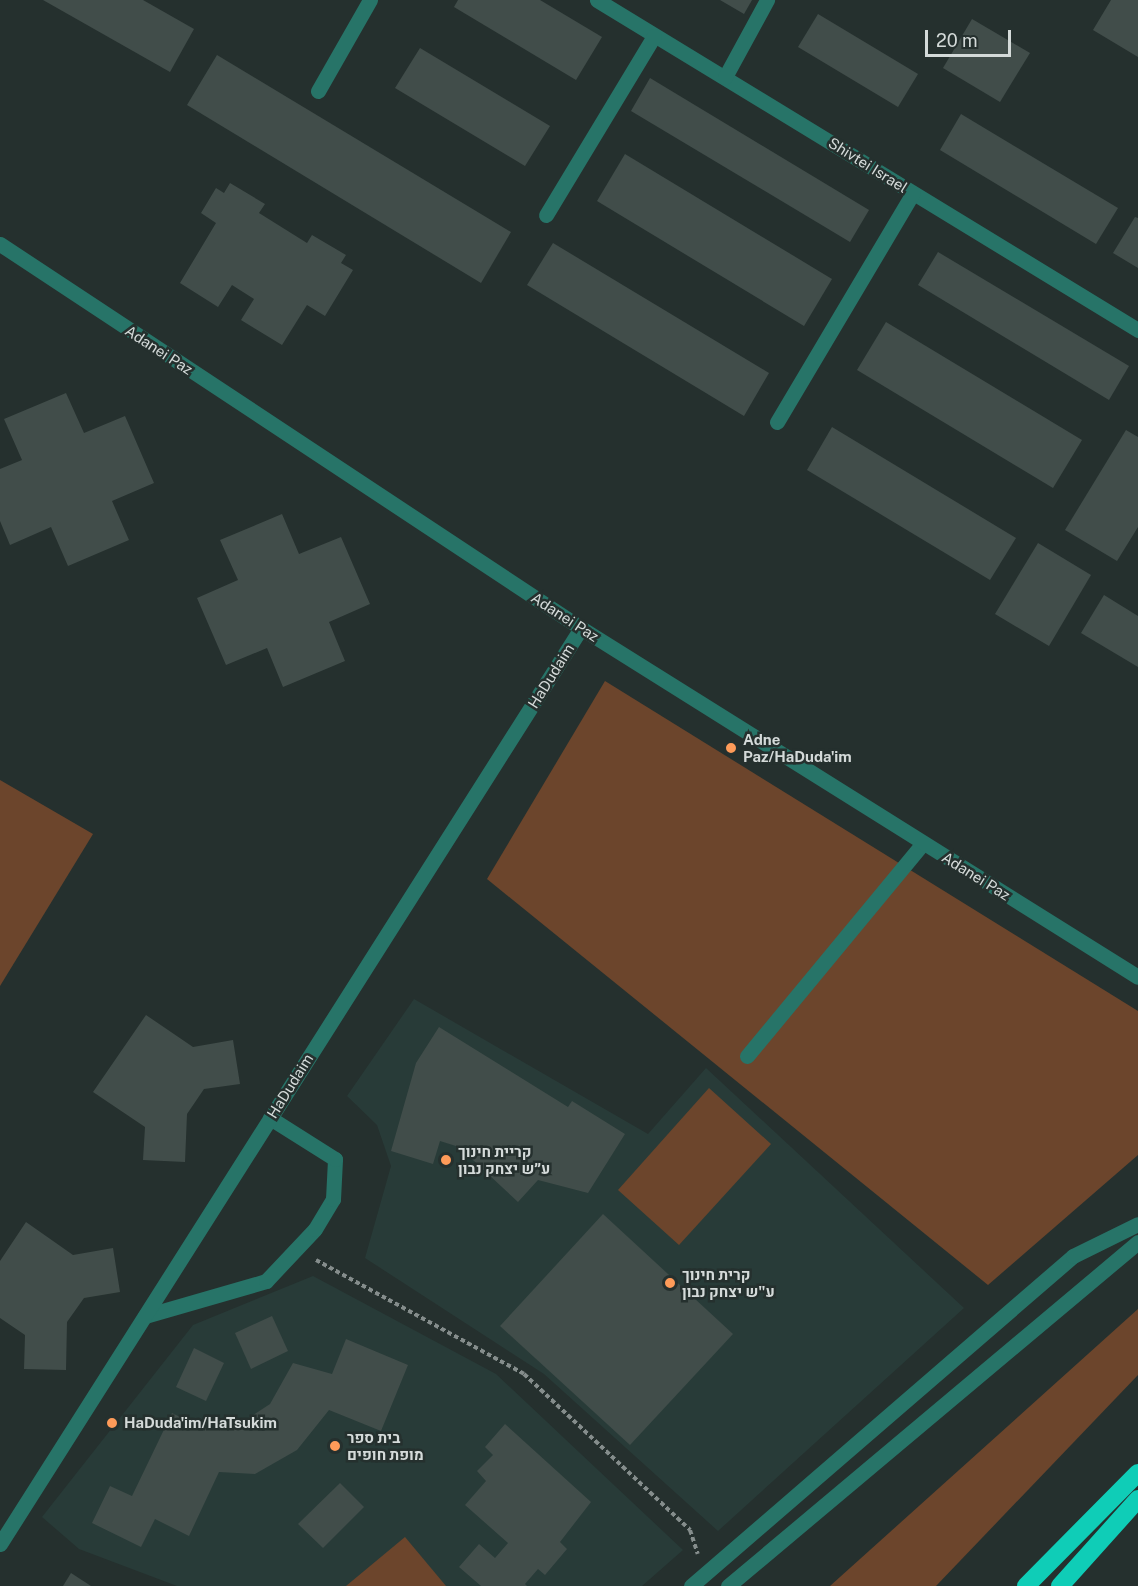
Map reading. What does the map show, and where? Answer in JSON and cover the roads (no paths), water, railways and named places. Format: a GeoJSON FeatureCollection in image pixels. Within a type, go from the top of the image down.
{"type":"FeatureCollection","features":[{"type":"Feature","properties":{"kind":"highway"},"geometry":{"type":"LineString","coordinates":[[1026,1586],[1138,1473]]}},
{"type":"Feature","properties":{"kind":"highway"},"geometry":{"type":"LineString","coordinates":[[1060,1586],[1138,1499]]}},
{"type":"Feature","properties":{"kind":"street"},"geometry":{"type":"LineString","coordinates":[[318,91],[370,0]]}},
{"type":"Feature","properties":{"kind":"street","name":"Shivtei Israel"},"geometry":{"type":"LineString","coordinates":[[597,0],[1138,330]]}},
{"type":"Feature","properties":{"kind":"street"},"geometry":{"type":"LineString","coordinates":[[725,77],[767,0]]}},
{"type":"Feature","properties":{"kind":"street"},"geometry":{"type":"LineString","coordinates":[[546,215],[654,36]]}},
{"type":"Feature","properties":{"kind":"street"},"geometry":{"type":"LineString","coordinates":[[777,423],[913,193]]}},
{"type":"Feature","properties":{"kind":"street","name":"Adanei Paz"},"geometry":{"type":"LineString","coordinates":[[0,244],[581,628],[1138,977]]}},
{"type":"Feature","properties":{"kind":"street","name":"HaDudaim"},"geometry":{"type":"LineString","coordinates":[[0,1544],[581,628]]}},
{"type":"Feature","properties":{"kind":"street"},"geometry":{"type":"LineString","coordinates":[[747,1056],[923,843]]}},
{"type":"Feature","properties":{"kind":"street"},"geometry":{"type":"LineString","coordinates":[[145,1316],[266,1281],[299,1251],[333,1199],[334,1159],[270,1118]]}},
{"type":"Feature","properties":{"kind":"street"},"geometry":{"type":"LineString","coordinates":[[691,1586],[1073,1256],[1138,1224]]}},
{"type":"Feature","properties":{"kind":"street"},"geometry":{"type":"LineString","coordinates":[[728,1586],[1138,1242]]}},
{"type":"Feature","properties":{"kind":"place","name":"Adne Paz/HaDuda'im"},"geometry":{"type":"Point","coordinates":[731,748]}},
{"type":"Feature","properties":{"kind":"place","name":"קריית חינוך ע״ש יצחק נבון"},"geometry":{"type":"Point","coordinates":[446,1160]}},
{"type":"Feature","properties":{"kind":"place","name":"קרית חינוך ע\"ש יצחק נבון"},"geometry":{"type":"Point","coordinates":[670,1283]}},
{"type":"Feature","properties":{"kind":"place","name":"HaDuda'im/HaTsukim"},"geometry":{"type":"Point","coordinates":[112,1423]}},
{"type":"Feature","properties":{"kind":"place","name":"בית ספר מופת חופים"},"geometry":{"type":"Point","coordinates":[335,1446]}}]}
